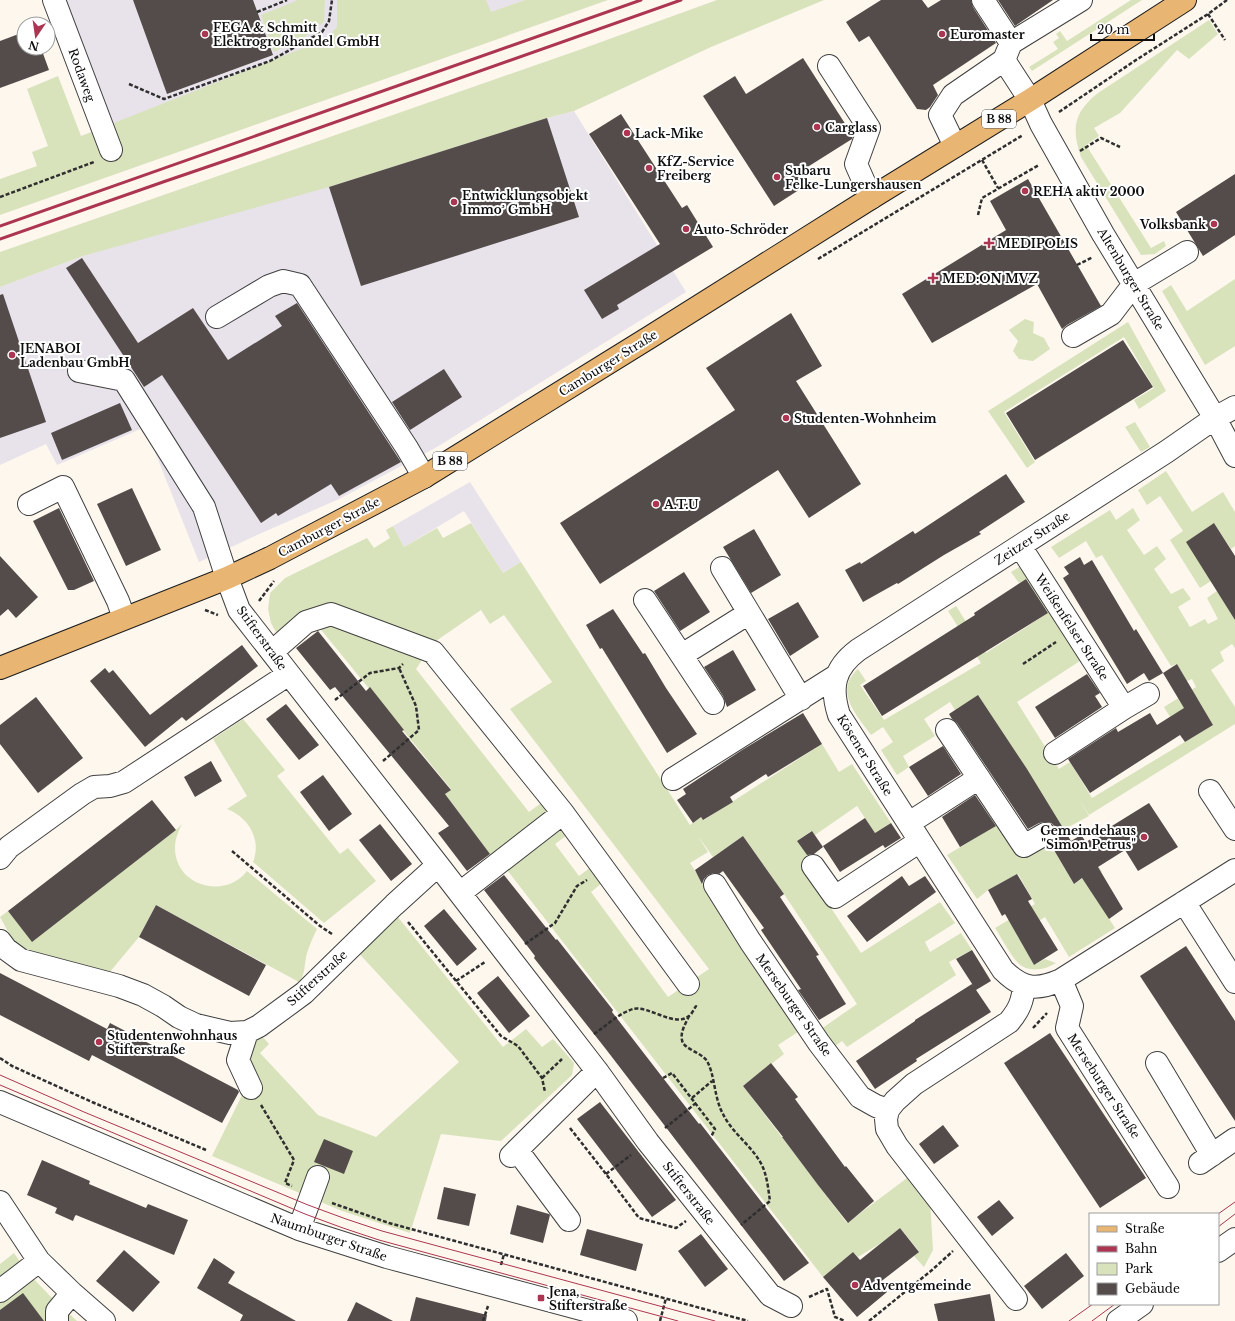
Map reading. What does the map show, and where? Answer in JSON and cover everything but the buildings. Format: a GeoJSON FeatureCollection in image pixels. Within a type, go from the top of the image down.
{"type":"FeatureCollection","features":[{"type":"Feature","properties":{"kind":"main road","name":"Camburger Straße"},"geometry":{"type":"LineString","coordinates":[[0,668],[227,578],[270,558],[424,476],[1030,100],[1185,0]]}},
{"type":"Feature","properties":{"kind":"street","name":"Rodaweg"},"geometry":{"type":"LineString","coordinates":[[54,0],[111,150]]}},
{"type":"Feature","properties":{"kind":"street","name":"Altenburger Straße"},"geometry":{"type":"LineString","coordinates":[[983,0],[1041,124],[1067,154],[1103,234],[1215,418],[1235,456]]}},
{"type":"Feature","properties":{"kind":"street"},"geometry":{"type":"LineString","coordinates":[[955,146],[940,115],[953,95],[1008,52],[1056,7],[1080,0]]}},
{"type":"Feature","properties":{"kind":"street"},"geometry":{"type":"LineString","coordinates":[[829,66],[869,128],[856,164],[871,198]]}},
{"type":"Feature","properties":{"kind":"street"},"geometry":{"type":"LineString","coordinates":[[1073,336],[1111,314],[1134,284],[1187,252]]}},
{"type":"Feature","properties":{"kind":"street"},"geometry":{"type":"LineString","coordinates":[[217,318],[269,286],[283,281],[300,285],[424,476]]}},
{"type":"Feature","properties":{"kind":"street","name":"Stifterstraße"},"geometry":{"type":"LineString","coordinates":[[79,371],[124,380],[204,507],[239,610],[508,956],[572,1050],[597,1071],[648,1142],[770,1295],[791,1306]]}},
{"type":"Feature","properties":{"kind":"street","name":"Zeitzer Straße"},"geometry":{"type":"LineString","coordinates":[[836,676],[840,666],[848,657],[858,650],[1166,452],[1215,418],[1235,407]]}},
{"type":"Feature","properties":{"kind":"street"},"geometry":{"type":"LineString","coordinates":[[29,504],[63,487],[118,601],[124,618]]}},
{"type":"Feature","properties":{"kind":"street","name":"Weißenfelser Straße"},"geometry":{"type":"LineString","coordinates":[[1020,546],[1124,708]]}},
{"type":"Feature","properties":{"kind":"street"},"geometry":{"type":"LineString","coordinates":[[722,568],[801,699]]}},
{"type":"Feature","properties":{"kind":"street"},"geometry":{"type":"LineString","coordinates":[[645,600],[713,703]]}},
{"type":"Feature","properties":{"kind":"street"},"geometry":{"type":"LineString","coordinates":[[682,655],[749,613]]}},
{"type":"Feature","properties":{"kind":"street"},"geometry":{"type":"LineString","coordinates":[[272,652],[306,622],[331,614],[433,652],[563,813],[688,984]]}},
{"type":"Feature","properties":{"kind":"street","name":"Stifterstraße"},"geometry":{"type":"LineString","coordinates":[[0,858],[10,847],[82,794],[94,788],[124,782],[289,674]]}},
{"type":"Feature","properties":{"kind":"street"},"geometry":{"type":"LineString","coordinates":[[673,779],[836,676]]}},
{"type":"Feature","properties":{"kind":"street","name":"Kösener Straße"},"geometry":{"type":"LineString","coordinates":[[836,676],[834,701],[838,715],[1003,970],[1010,977],[1024,985]]}},
{"type":"Feature","properties":{"kind":"street"},"geometry":{"type":"LineString","coordinates":[[1055,753],[1148,694]]}},
{"type":"Feature","properties":{"kind":"street"},"geometry":{"type":"LineString","coordinates":[[947,730],[1024,846],[1045,834]]}},
{"type":"Feature","properties":{"kind":"street"},"geometry":{"type":"LineString","coordinates":[[813,866],[835,897],[979,778]]}},
{"type":"Feature","properties":{"kind":"street"},"geometry":{"type":"LineString","coordinates":[[1210,791],[1235,829]]}},
{"type":"Feature","properties":{"kind":"street"},"geometry":{"type":"LineString","coordinates":[[460,893],[563,813]]}},
{"type":"Feature","properties":{"kind":"street","name":"Stifterstraße"},"geometry":{"type":"LineString","coordinates":[[0,941],[6,949],[21,960],[119,986],[143,995],[179,1017],[196,1025],[230,1033],[247,1032],[259,1026],[304,993],[394,905],[438,865]]}},
{"type":"Feature","properties":{"kind":"street"},"geometry":{"type":"LineString","coordinates":[[1016,1299],[897,1146],[888,1129],[886,1119],[888,1110],[895,1101],[914,1084],[1009,1022],[1017,1012],[1021,1002],[1024,985],[1043,986],[1061,980],[1235,870]]}},
{"type":"Feature","properties":{"kind":"street","name":"Merseburger Straße"},"geometry":{"type":"LineString","coordinates":[[715,885],[750,941],[819,1043],[860,1097],[876,1106],[888,1110]]}},
{"type":"Feature","properties":{"kind":"street"},"geometry":{"type":"LineString","coordinates":[[1184,902],[1235,982]]}},
{"type":"Feature","properties":{"kind":"street","name":"Merseburger Straße"},"geometry":{"type":"LineString","coordinates":[[1061,980],[1072,1006],[1067,1028],[1168,1187]]}},
{"type":"Feature","properties":{"kind":"street"},"geometry":{"type":"LineString","coordinates":[[247,1032],[238,1060],[251,1088]]}},
{"type":"Feature","properties":{"kind":"street"},"geometry":{"type":"LineString","coordinates":[[1158,1063],[1205,1159],[1235,1140]]}},
{"type":"Feature","properties":{"kind":"street"},"geometry":{"type":"LineString","coordinates":[[569,1220],[514,1153],[597,1071]]}},
{"type":"Feature","properties":{"kind":"street","name":"Naumburger Straße"},"geometry":{"type":"LineString","coordinates":[[0,1102],[299,1229],[387,1257],[604,1318],[626,1321]]}},
{"type":"Feature","properties":{"kind":"street"},"geometry":{"type":"LineString","coordinates":[[299,1229],[315,1186]]}},
{"type":"Feature","properties":{"kind":"street"},"geometry":{"type":"LineString","coordinates":[[0,1202],[7,1229],[72,1293],[104,1321]]}},
{"type":"Feature","properties":{"kind":"street"},"geometry":{"type":"LineString","coordinates":[[1219,1250],[1235,1240]]}},
{"type":"Feature","properties":{"kind":"street"},"geometry":{"type":"LineString","coordinates":[[0,1291],[39,1261]]}},
{"type":"Feature","properties":{"kind":"street"},"geometry":{"type":"LineString","coordinates":[[57,1321],[58,1311],[72,1293]]}},
{"type":"Feature","properties":{"kind":"street"},"geometry":{"type":"LineString","coordinates":[[1118,1321],[1141,1305]]}},
{"type":"Feature","properties":{"kind":"path"},"geometry":{"type":"LineString","coordinates":[[257,12],[287,0]]}},
{"type":"Feature","properties":{"kind":"path"},"geometry":{"type":"LineString","coordinates":[[129,84],[164,100],[270,61],[322,32],[329,21],[332,0]]}},
{"type":"Feature","properties":{"kind":"path"},"geometry":{"type":"LineString","coordinates":[[1041,124],[1227,0]]}},
{"type":"Feature","properties":{"kind":"path"},"geometry":{"type":"LineString","coordinates":[[1208,14],[1225,40]]}},
{"type":"Feature","properties":{"kind":"path"},"geometry":{"type":"LineString","coordinates":[[978,215],[982,198],[998,188],[1067,154],[1101,138],[1120,147]]}},
{"type":"Feature","properties":{"kind":"path"},"geometry":{"type":"LineString","coordinates":[[0,197],[100,160],[111,150]]}},
{"type":"Feature","properties":{"kind":"path"},"geometry":{"type":"LineString","coordinates":[[982,160],[998,188]]}},
{"type":"Feature","properties":{"kind":"path"},"geometry":{"type":"LineString","coordinates":[[1023,664],[1074,630]]}},
{"type":"Feature","properties":{"kind":"path"},"geometry":{"type":"LineString","coordinates":[[345,692],[370,672],[399,668],[420,647]]}},
{"type":"Feature","properties":{"kind":"path"},"geometry":{"type":"LineString","coordinates":[[398,748],[419,730],[416,706],[399,668]]}},
{"type":"Feature","properties":{"kind":"path"},"geometry":{"type":"LineString","coordinates":[[232,851],[320,926],[351,947]]}},
{"type":"Feature","properties":{"kind":"path"},"geometry":{"type":"LineString","coordinates":[[456,981],[490,959],[508,956],[556,923],[577,886],[604,868]]}},
{"type":"Feature","properties":{"kind":"path"},"geometry":{"type":"LineString","coordinates":[[394,905],[501,1036],[518,1046],[542,1078],[545,1093],[561,1107],[566,1124],[639,1218],[676,1228],[703,1210]]}},
{"type":"Feature","properties":{"kind":"path"},"geometry":{"type":"LineString","coordinates":[[688,984],[695,995],[696,1006],[689,1016],[683,1030],[682,1040],[685,1046],[696,1051],[706,1060],[718,1104],[724,1116],[760,1160],[766,1176],[770,1201],[725,1238]]}},
{"type":"Feature","properties":{"kind":"path"},"geometry":{"type":"LineString","coordinates":[[542,1078],[572,1050],[623,1014],[634,1009],[645,1010],[670,1018],[680,1019],[689,1016]]}},
{"type":"Feature","properties":{"kind":"path"},"geometry":{"type":"LineString","coordinates":[[0,1058],[12,1066],[92,1102],[206,1150]]}},
{"type":"Feature","properties":{"kind":"path"},"geometry":{"type":"LineString","coordinates":[[663,1078],[672,1074],[692,1098],[716,1129],[711,1137]]}},
{"type":"Feature","properties":{"kind":"path"},"geometry":{"type":"LineString","coordinates":[[692,1098],[712,1080]]}},
{"type":"Feature","properties":{"kind":"path"},"geometry":{"type":"LineString","coordinates":[[251,1088],[294,1160]]}},
{"type":"Feature","properties":{"kind":"path"},"geometry":{"type":"LineString","coordinates":[[670,1124],[696,1103]]}},
{"type":"Feature","properties":{"kind":"path"},"geometry":{"type":"LineString","coordinates":[[606,1174],[648,1142]]}},
{"type":"Feature","properties":{"kind":"path"},"geometry":{"type":"LineString","coordinates":[[315,1186],[389,1223],[748,1321]]}},
{"type":"Feature","properties":{"kind":"path"},"geometry":{"type":"LineString","coordinates":[[869,1321],[969,1238]]}},
{"type":"Feature","properties":{"kind":"path"},"geometry":{"type":"LineString","coordinates":[[791,1306],[828,1289],[835,1317],[845,1321]]}},
{"type":"Feature","properties":{"kind":"path"},"geometry":{"type":"LineString","coordinates":[[660,1321],[666,1298]]}},
{"type":"Feature","properties":{"kind":"shaded area"},"geometry":{"type":"Polygon","coordinates":[[[60,0],[525,0],[120,149],[60,0]]]}},
{"type":"Feature","properties":{"kind":"shaded area"},"geometry":{"type":"Polygon","coordinates":[[[574,111],[686,292],[437,447],[339,499],[199,562],[145,427],[57,465],[46,444],[0,465],[0,287],[83,256],[574,111]]]}},
{"type":"Feature","properties":{"kind":"shaded area"},"geometry":{"type":"Polygon","coordinates":[[[470,482],[521,562],[503,573],[464,511],[404,547],[393,526],[470,482]]]}},
{"type":"Feature","properties":{"kind":"green space"},"geometry":{"type":"Polygon","coordinates":[[[296,0],[325,0],[324,22],[306,36],[274,52],[261,15],[296,0]]]}},
{"type":"Feature","properties":{"kind":"green space"},"geometry":{"type":"Polygon","coordinates":[[[337,0],[486,0],[491,12],[525,0],[608,0],[0,215],[0,179],[37,166],[32,152],[48,146],[27,89],[58,76],[81,136],[326,39],[337,27],[337,0]]]}},
{"type":"Feature","properties":{"kind":"green space"},"geometry":{"type":"Polygon","coordinates":[[[717,0],[824,0],[711,47],[574,111],[547,118],[329,187],[83,256],[0,287],[0,252],[579,50],[717,0]]]}},
{"type":"Feature","properties":{"kind":"green space"},"geometry":{"type":"Polygon","coordinates":[[[1131,0],[1142,0],[1032,71],[1029,67],[1058,49],[1053,42],[1059,38],[1056,34],[1060,31],[1067,41],[1131,0]]]}},
{"type":"Feature","properties":{"kind":"green space"},"geometry":{"type":"Polygon","coordinates":[[[1209,20],[1218,34],[1189,59],[1177,50],[1120,113],[1094,128],[1099,136],[1086,145],[1151,248],[1164,241],[1166,246],[1155,254],[1141,255],[1081,157],[1076,137],[1079,114],[1090,100],[1098,93],[1209,20]]]}},
{"type":"Feature","properties":{"kind":"green space"},"geometry":{"type":"Polygon","coordinates":[[[1235,279],[1235,346],[1205,365],[1162,291],[1171,285],[1187,311],[1235,279]]]}},
{"type":"Feature","properties":{"kind":"green space"},"geometry":{"type":"Polygon","coordinates":[[[1025,319],[1034,322],[1033,333],[1044,338],[1050,349],[1033,361],[1019,359],[1013,351],[1018,341],[1009,330],[1025,319]]]}},
{"type":"Feature","properties":{"kind":"green space"},"geometry":{"type":"Polygon","coordinates":[[[1128,322],[1166,391],[1139,409],[1134,400],[1154,388],[1124,337],[1004,412],[1035,462],[1027,468],[988,411],[1128,322]]]}},
{"type":"Feature","properties":{"kind":"green space"},"geometry":{"type":"Polygon","coordinates":[[[1135,422],[1150,447],[1141,452],[1125,427],[1135,422]]]}},
{"type":"Feature","properties":{"kind":"green space"},"geometry":{"type":"Polygon","coordinates":[[[1166,471],[1192,512],[1223,492],[1235,512],[1235,546],[1231,549],[1214,523],[1187,542],[1211,581],[1200,588],[1170,540],[1183,531],[1160,496],[1147,505],[1138,490],[1166,471]]]}},
{"type":"Feature","properties":{"kind":"green space"},"geometry":{"type":"Polygon","coordinates":[[[1133,508],[1140,520],[1127,530],[1144,555],[1157,546],[1166,559],[1154,569],[1171,594],[1183,588],[1191,599],[1178,607],[1190,627],[1205,619],[1208,624],[1218,619],[1207,598],[1217,591],[1235,609],[1235,648],[1232,644],[1220,652],[1224,661],[1211,670],[1235,707],[1235,724],[1089,815],[1079,799],[1089,816],[1063,830],[955,710],[950,702],[924,719],[935,736],[903,756],[909,767],[897,775],[881,750],[893,742],[883,727],[871,735],[850,703],[847,694],[851,677],[858,669],[866,681],[860,685],[884,720],[981,663],[948,611],[956,606],[986,653],[1048,613],[1026,579],[1019,583],[1011,572],[1019,567],[1025,571],[1083,659],[1017,702],[1059,769],[1070,762],[1092,798],[1213,725],[1198,700],[1170,717],[1164,707],[1196,687],[1192,679],[1187,681],[1177,664],[1171,666],[1102,555],[1096,558],[1086,541],[1059,558],[1051,547],[1110,510],[1116,520],[1133,508]]]}},
{"type":"Feature","properties":{"kind":"green space"},"geometry":{"type":"Polygon","coordinates":[[[471,523],[503,573],[521,562],[690,825],[701,817],[704,820],[822,744],[839,772],[852,764],[891,823],[875,833],[857,806],[815,835],[811,831],[797,841],[809,858],[801,863],[861,953],[940,902],[955,923],[925,942],[930,952],[961,933],[972,950],[949,962],[956,975],[847,1047],[842,1041],[834,1047],[821,1029],[857,1004],[784,894],[743,836],[713,857],[698,836],[708,852],[690,863],[798,1032],[778,1045],[784,1054],[743,1086],[847,1223],[911,1175],[930,1200],[933,1250],[924,1267],[914,1256],[919,1251],[900,1228],[881,1243],[858,1257],[853,1252],[823,1277],[504,866],[560,827],[566,836],[555,844],[579,876],[591,867],[602,883],[591,892],[668,997],[709,969],[510,709],[552,682],[504,615],[490,624],[481,610],[433,643],[326,609],[277,634],[271,623],[268,609],[270,593],[285,578],[367,538],[374,548],[390,538],[386,530],[393,526],[404,547],[437,528],[443,538],[471,523]]]}},
{"type":"Feature","properties":{"kind":"green space"},"geometry":{"type":"Polygon","coordinates":[[[325,621],[424,657],[416,669],[529,812],[541,803],[547,810],[546,816],[492,857],[445,794],[451,789],[318,626],[325,621]]]}},
{"type":"Feature","properties":{"kind":"green space"},"geometry":{"type":"Polygon","coordinates":[[[243,719],[285,770],[277,776],[340,854],[348,848],[376,881],[324,923],[253,862],[256,845],[251,830],[241,817],[227,809],[247,796],[213,739],[243,719]]]}},
{"type":"Feature","properties":{"kind":"green space"},"geometry":{"type":"Polygon","coordinates":[[[182,824],[178,833],[175,848],[177,861],[183,872],[192,880],[203,885],[226,885],[238,880],[247,871],[317,929],[307,953],[304,972],[299,982],[156,905],[139,937],[109,973],[42,956],[15,944],[0,917],[8,911],[32,941],[182,824]]]}},
{"type":"Feature","properties":{"kind":"green space"},"geometry":{"type":"Polygon","coordinates":[[[999,824],[1022,858],[1045,844],[1050,851],[1055,852],[1074,884],[1099,867],[1102,872],[1090,881],[1097,900],[1115,928],[1069,957],[1045,917],[1017,935],[1034,965],[1045,959],[1056,963],[1042,969],[1032,969],[1018,963],[995,928],[1035,904],[1018,874],[988,890],[977,899],[947,855],[999,824]]]}},
{"type":"Feature","properties":{"kind":"green space"},"geometry":{"type":"Polygon","coordinates":[[[393,911],[503,1047],[526,1029],[542,1047],[553,1039],[574,1063],[572,1075],[501,1141],[441,1134],[410,1233],[342,1211],[212,1156],[245,1089],[245,1060],[254,1037],[261,1035],[269,1044],[260,1053],[318,1115],[376,1137],[459,1062],[354,948],[393,911]]]}},
{"type":"Feature","properties":{"kind":"green space"},"geometry":{"type":"Polygon","coordinates":[[[14,1253],[23,1266],[0,1284],[0,1264],[14,1253]]]}},
{"type":"Feature","properties":{"kind":"green space"},"geometry":{"type":"Polygon","coordinates":[[[30,1275],[77,1321],[0,1321],[0,1297],[30,1275]]]}},
{"type":"Feature","properties":{"kind":"tram line"},"geometry":{"type":"LineString","coordinates":[[0,1075],[84,1112],[308,1205],[346,1219],[382,1231],[715,1321]]}},
{"type":"Feature","properties":{"kind":"tram line"},"geometry":{"type":"LineString","coordinates":[[0,1085],[305,1214],[343,1228],[379,1240],[678,1321]]}},
{"type":"Feature","properties":{"kind":"tram line"},"geometry":{"type":"LineString","coordinates":[[1219,1213],[1235,1202]]}},
{"type":"Feature","properties":{"kind":"tram line"},"geometry":{"type":"LineString","coordinates":[[1219,1226],[1235,1214]]}},
{"type":"Feature","properties":{"kind":"tram line"},"geometry":{"type":"LineString","coordinates":[[1069,1321],[1092,1305]]}},
{"type":"Feature","properties":{"kind":"tram line"},"geometry":{"type":"LineString","coordinates":[[1092,1321],[1114,1305]]}},
{"type":"Feature","properties":{"kind":"railway"},"geometry":{"type":"LineString","coordinates":[[0,226],[641,0]]}},
{"type":"Feature","properties":{"kind":"railway"},"geometry":{"type":"LineString","coordinates":[[0,239],[681,0]]}},
{"type":"Feature","properties":{"kind":"place","name":"FEGA & Schmitt Elektrogroßhandel GmbH"},"geometry":{"type":"Point","coordinates":[205,34]}},
{"type":"Feature","properties":{"kind":"place","name":"Euromaster"},"geometry":{"type":"Point","coordinates":[942,34]}},
{"type":"Feature","properties":{"kind":"place","name":"Carglass"},"geometry":{"type":"Point","coordinates":[817,127]}},
{"type":"Feature","properties":{"kind":"place","name":"Lack-Mike"},"geometry":{"type":"Point","coordinates":[627,133]}},
{"type":"Feature","properties":{"kind":"place","name":"KfZ-Service Freiberg"},"geometry":{"type":"Point","coordinates":[649,168]}},
{"type":"Feature","properties":{"kind":"place","name":"Subaru Felke-Lungershausen"},"geometry":{"type":"Point","coordinates":[777,177]}},
{"type":"Feature","properties":{"kind":"place","name":"REHA aktiv 2000"},"geometry":{"type":"Point","coordinates":[1025,191]}},
{"type":"Feature","properties":{"kind":"place","name":"Entwicklungsobjekt Immo⁵ GmbH"},"geometry":{"type":"Point","coordinates":[454,202]}},
{"type":"Feature","properties":{"kind":"place","name":"Volksbank"},"geometry":{"type":"Point","coordinates":[1214,224]}},
{"type":"Feature","properties":{"kind":"place","name":"Auto-Schröder"},"geometry":{"type":"Point","coordinates":[686,229]}},
{"type":"Feature","properties":{"kind":"place","name":"MEDIPOLIS"},"geometry":{"type":"Point","coordinates":[989,243]}},
{"type":"Feature","properties":{"kind":"place","name":"MED:ON MVZ"},"geometry":{"type":"Point","coordinates":[933,278]}},
{"type":"Feature","properties":{"kind":"place","name":"JENABOI Ladenbau GmbH"},"geometry":{"type":"Point","coordinates":[12,355]}},
{"type":"Feature","properties":{"kind":"place","name":"Studenten-Wohnheim"},"geometry":{"type":"Point","coordinates":[786,418]}},
{"type":"Feature","properties":{"kind":"place","name":"A.T.U"},"geometry":{"type":"Point","coordinates":[656,504]}},
{"type":"Feature","properties":{"kind":"place","name":"Gemeindehaus \"Simon Petrus\""},"geometry":{"type":"Point","coordinates":[1144,837]}},
{"type":"Feature","properties":{"kind":"place","name":"Studentenwohnhaus Stifterstraße"},"geometry":{"type":"Point","coordinates":[99,1042]}},
{"type":"Feature","properties":{"kind":"place","name":"Adventgemeinde"},"geometry":{"type":"Point","coordinates":[855,1285]}},
{"type":"Feature","properties":{"kind":"place","name":"Jena, Stifterstraße"},"geometry":{"type":"Point","coordinates":[541,1298]}}]}
